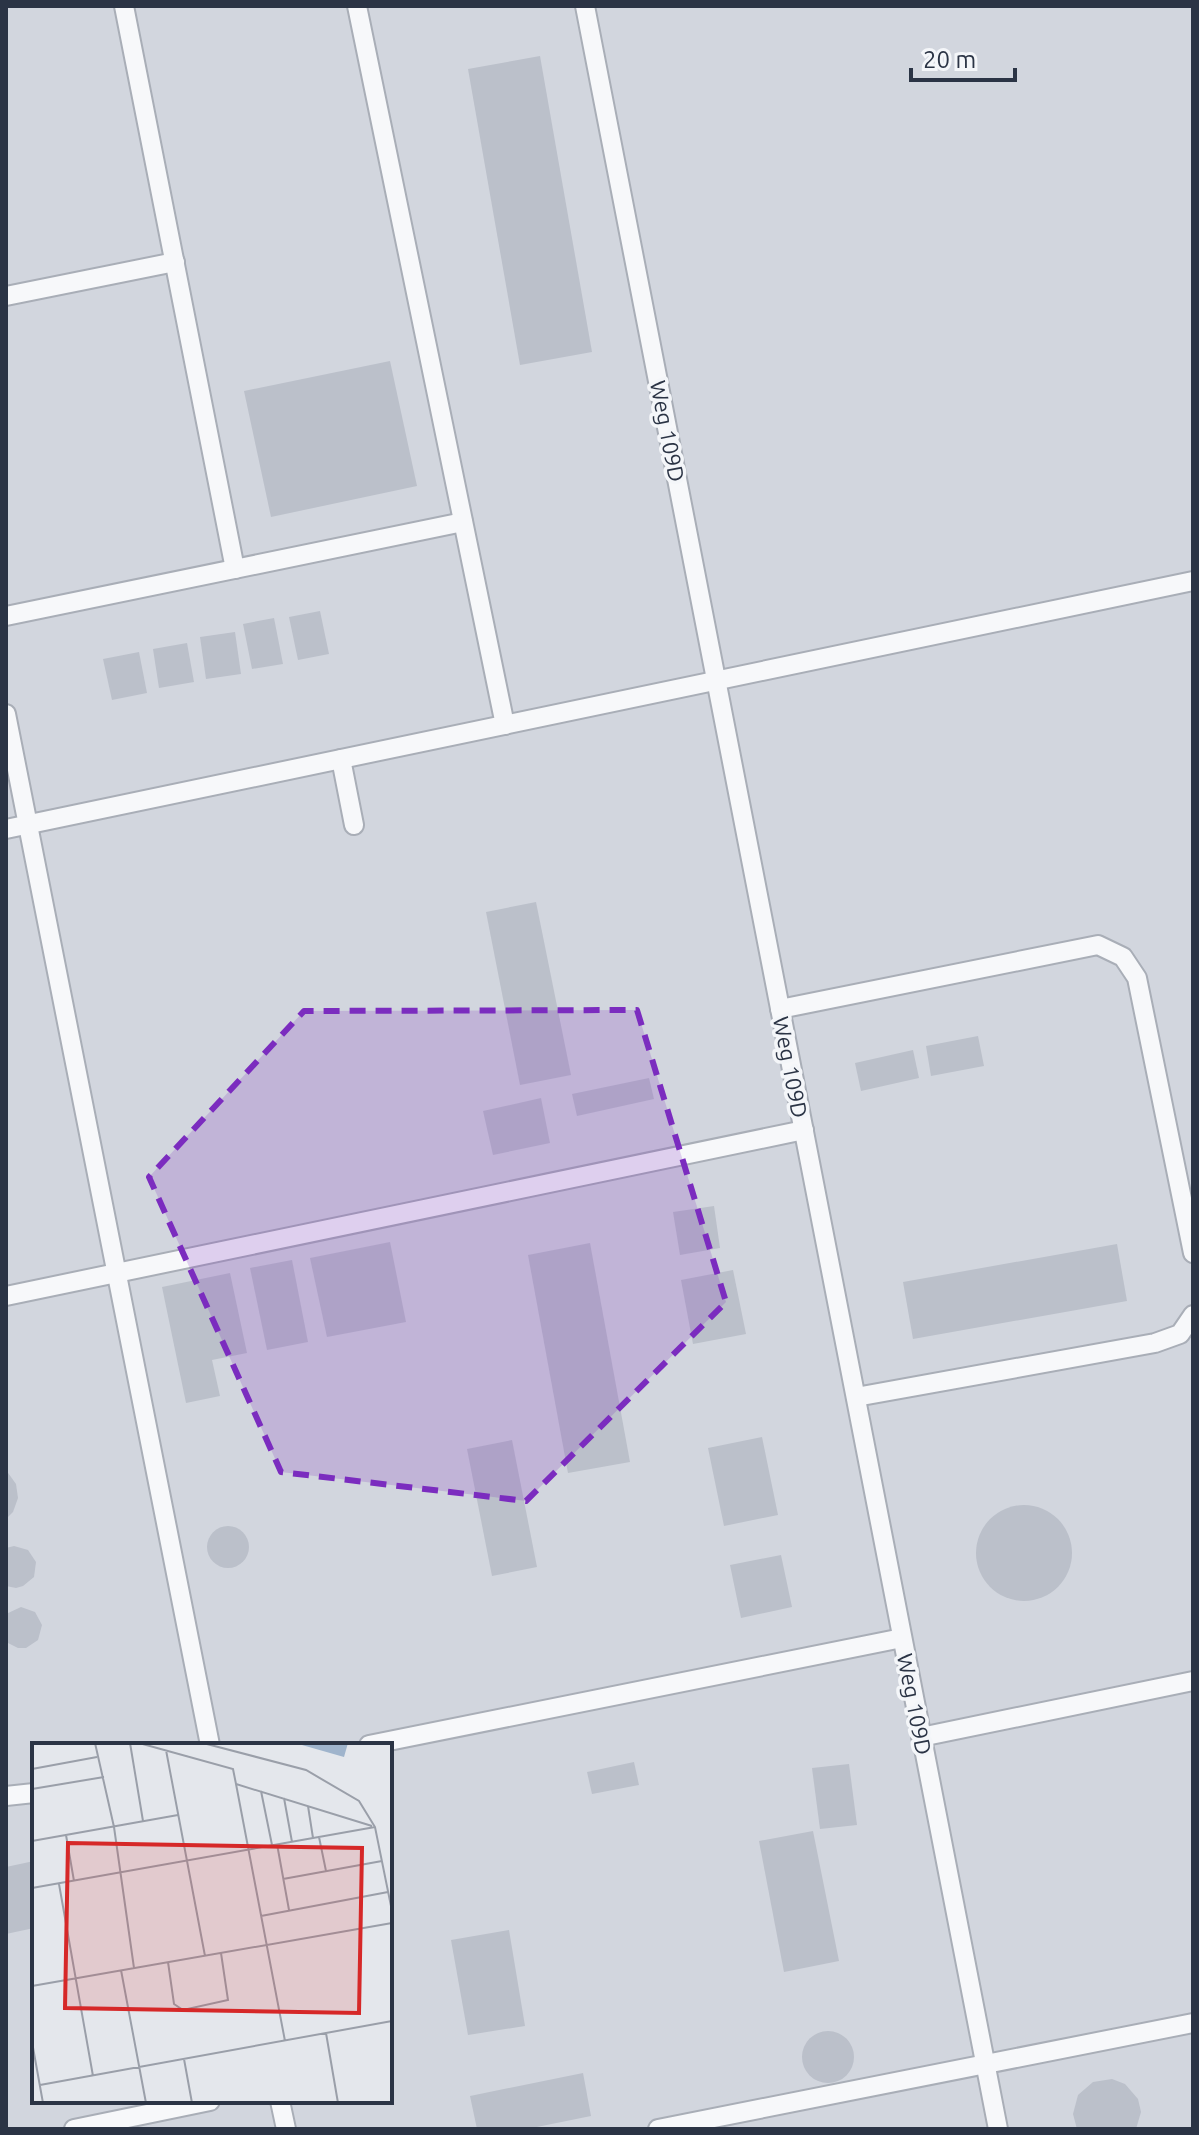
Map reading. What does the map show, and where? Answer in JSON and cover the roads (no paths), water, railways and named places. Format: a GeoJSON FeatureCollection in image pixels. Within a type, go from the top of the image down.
{"type":"FeatureCollection","features":[{"type":"Feature","properties":{"kind":"lane"},"geometry":{"type":"LineString","coordinates":[[124,6],[235,569]]}},
{"type":"Feature","properties":{"kind":"lane"},"geometry":{"type":"LineString","coordinates":[[357,6],[505,725]]}},
{"type":"Feature","properties":{"kind":"lane","name":"Weg 109D"},"geometry":{"type":"LineString","coordinates":[[585,6],[998,2129]]}},
{"type":"Feature","properties":{"kind":"lane"},"geometry":{"type":"LineString","coordinates":[[6,296],[175,262]]}},
{"type":"Feature","properties":{"kind":"lane"},"geometry":{"type":"LineString","coordinates":[[6,616],[463,522]]}},
{"type":"Feature","properties":{"kind":"lane"},"geometry":{"type":"LineString","coordinates":[[6,829],[1193,581]]}},
{"type":"Feature","properties":{"kind":"lane"},"geometry":{"type":"LineString","coordinates":[[6,714],[210,1743]]}},
{"type":"Feature","properties":{"kind":"lane"},"geometry":{"type":"LineString","coordinates":[[341,759],[354,825]]}},
{"type":"Feature","properties":{"kind":"lane"},"geometry":{"type":"LineString","coordinates":[[780,1009],[1098,945],[1123,957],[1137,978],[1193,1253]]}},
{"type":"Feature","properties":{"kind":"lane"},"geometry":{"type":"LineString","coordinates":[[6,1296],[804,1130]]}},
{"type":"Feature","properties":{"kind":"lane"},"geometry":{"type":"LineString","coordinates":[[856,1397],[1155,1343],[1180,1334],[1193,1315]]}},
{"type":"Feature","properties":{"kind":"lane"},"geometry":{"type":"LineString","coordinates":[[379,1743],[902,1638]]}},
{"type":"Feature","properties":{"kind":"lane"},"geometry":{"type":"LineString","coordinates":[[921,1737],[1193,1681]]}},
{"type":"Feature","properties":{"kind":"lane"},"geometry":{"type":"LineString","coordinates":[[6,1796],[32,1793]]}},
{"type":"Feature","properties":{"kind":"lane"},"geometry":{"type":"LineString","coordinates":[[658,2129],[1193,2023]]}},
{"type":"Feature","properties":{"kind":"lane"},"geometry":{"type":"LineString","coordinates":[[74,2129],[200,2103]]}},
{"type":"Feature","properties":{"kind":"lane"},"geometry":{"type":"LineString","coordinates":[[280,2103],[286,2129]]}}]}
